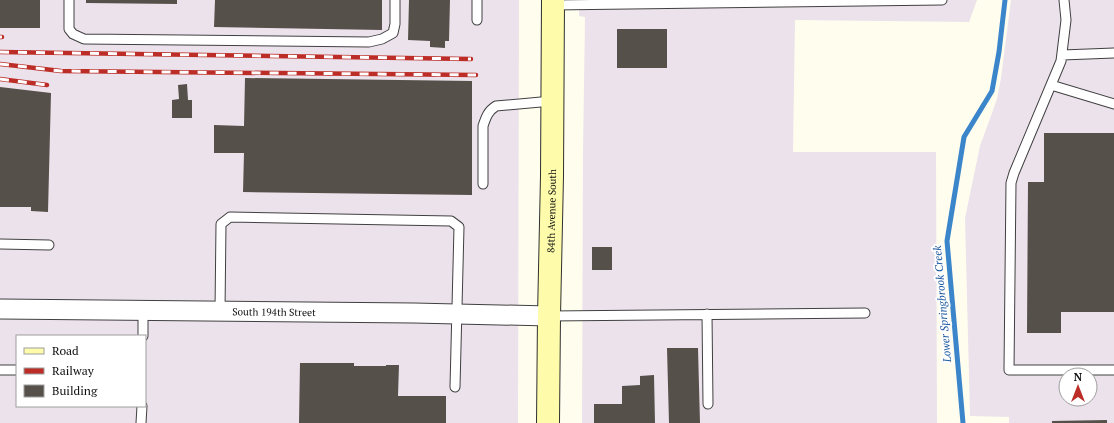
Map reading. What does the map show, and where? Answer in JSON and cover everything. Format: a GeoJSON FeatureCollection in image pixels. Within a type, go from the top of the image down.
{"type":"FeatureCollection","features":[{"type":"Feature","properties":{"kind":"main road","name":"84th Avenue South"},"geometry":{"type":"LineString","coordinates":[[548,423],[548,316],[552,176],[553,2]]}},
{"type":"Feature","properties":{"kind":"street","name":"South 194th Street"},"geometry":{"type":"LineString","coordinates":[[0,309],[548,316]]}},
{"type":"Feature","properties":{"kind":"lane"},"geometry":{"type":"LineString","coordinates":[[69,0],[69,29],[74,34],[84,38],[369,42],[382,39],[393,33],[395,24],[395,0]]}},
{"type":"Feature","properties":{"kind":"lane"},"geometry":{"type":"LineString","coordinates":[[477,0],[477,20]]}},
{"type":"Feature","properties":{"kind":"lane"},"geometry":{"type":"LineString","coordinates":[[553,2],[942,0]]}},
{"type":"Feature","properties":{"kind":"lane"},"geometry":{"type":"LineString","coordinates":[[1064,0],[1066,20],[1062,61],[1011,183],[1009,370],[1114,370]]}},
{"type":"Feature","properties":{"kind":"lane"},"geometry":{"type":"LineString","coordinates":[[1062,55],[1114,54]]}},
{"type":"Feature","properties":{"kind":"lane"},"geometry":{"type":"LineString","coordinates":[[1051,85],[1114,104]]}},
{"type":"Feature","properties":{"kind":"lane"},"geometry":{"type":"LineString","coordinates":[[484,184],[483,126],[486,116],[490,110],[496,106],[552,101]]}},
{"type":"Feature","properties":{"kind":"lane"},"geometry":{"type":"LineString","coordinates":[[220,311],[221,224],[230,217],[451,221],[459,227],[456,387]]}},
{"type":"Feature","properties":{"kind":"lane"},"geometry":{"type":"LineString","coordinates":[[0,244],[49,245]]}},
{"type":"Feature","properties":{"kind":"lane"},"geometry":{"type":"LineString","coordinates":[[142,335],[143,310]]}},
{"type":"Feature","properties":{"kind":"lane"},"geometry":{"type":"LineString","coordinates":[[548,316],[865,313]]}},
{"type":"Feature","properties":{"kind":"lane"},"geometry":{"type":"LineString","coordinates":[[707,314],[708,404]]}},
{"type":"Feature","properties":{"kind":"lane"},"geometry":{"type":"LineString","coordinates":[[0,370],[16,370]]}},
{"type":"Feature","properties":{"kind":"lane"},"geometry":{"type":"LineString","coordinates":[[142,407],[142,423]]}},
{"type":"Feature","properties":{"kind":"shaded area"},"geometry":{"type":"Polygon","coordinates":[[[0,0],[519,0],[518,423],[0,423],[0,0]]]}},
{"type":"Feature","properties":{"kind":"shaded area"},"geometry":{"type":"Polygon","coordinates":[[[579,0],[977,0],[969,22],[795,20],[793,152],[936,152],[937,423],[582,423],[585,17],[579,16],[579,0]]]}},
{"type":"Feature","properties":{"kind":"shaded area"},"geometry":{"type":"Polygon","coordinates":[[[1011,0],[1114,0],[1114,423],[1009,423],[1009,417],[970,416],[965,218],[980,146],[997,99],[1011,0]]]}},
{"type":"Feature","properties":{"kind":"building"},"geometry":{"type":"Polygon","coordinates":[[[0,0],[40,0],[40,28],[0,28],[0,0]]]}},
{"type":"Feature","properties":{"kind":"building"},"geometry":{"type":"Polygon","coordinates":[[[86,0],[177,0],[177,4],[86,3],[86,0]]]}},
{"type":"Feature","properties":{"kind":"building"},"geometry":{"type":"Polygon","coordinates":[[[215,0],[382,0],[382,30],[214,27],[215,0]]]}},
{"type":"Feature","properties":{"kind":"building"},"geometry":{"type":"Polygon","coordinates":[[[409,0],[450,0],[449,41],[445,41],[445,48],[430,47],[430,41],[408,40],[409,0]]]}},
{"type":"Feature","properties":{"kind":"building"},"geometry":{"type":"Polygon","coordinates":[[[617,29],[667,29],[667,68],[617,68],[617,29]]]}},
{"type":"Feature","properties":{"kind":"building"},"geometry":{"type":"Polygon","coordinates":[[[245,78],[472,81],[472,195],[243,192],[244,153],[214,153],[214,125],[244,126],[245,78]]]}},
{"type":"Feature","properties":{"kind":"building"},"geometry":{"type":"Polygon","coordinates":[[[187,84],[188,100],[192,100],[192,118],[172,118],[172,100],[179,99],[178,85],[187,84]]]}},
{"type":"Feature","properties":{"kind":"building"},"geometry":{"type":"Polygon","coordinates":[[[0,87],[51,93],[48,212],[31,211],[31,207],[0,207],[0,87]]]}},
{"type":"Feature","properties":{"kind":"building"},"geometry":{"type":"Polygon","coordinates":[[[1044,133],[1114,133],[1114,312],[1061,312],[1061,333],[1027,333],[1028,182],[1044,182],[1044,133]]]}},
{"type":"Feature","properties":{"kind":"building"},"geometry":{"type":"Polygon","coordinates":[[[592,247],[612,247],[612,270],[592,270],[592,247]]]}},
{"type":"Feature","properties":{"kind":"building"},"geometry":{"type":"Polygon","coordinates":[[[667,348],[698,348],[700,423],[669,423],[667,348]]]}},
{"type":"Feature","properties":{"kind":"building"},"geometry":{"type":"Polygon","coordinates":[[[300,363],[354,363],[354,366],[399,365],[398,396],[446,396],[446,423],[299,423],[300,363]]]}},
{"type":"Feature","properties":{"kind":"building"},"geometry":{"type":"Polygon","coordinates":[[[654,375],[655,423],[594,423],[594,404],[622,404],[622,386],[640,385],[640,376],[654,375]]]}},
{"type":"Feature","properties":{"kind":"building"},"geometry":{"type":"Polygon","coordinates":[[[1107,420],[1107,423],[1052,423],[1052,421],[1107,420]]]}},
{"type":"Feature","properties":{"kind":"waterway","name":"Lower Springbrook Creek"},"geometry":{"type":"LineString","coordinates":[[963,423],[947,241],[964,137],[992,91],[999,52],[1005,0]]}},
{"type":"Feature","properties":{"kind":"railway"},"geometry":{"type":"LineString","coordinates":[[0,52],[471,59]]}},
{"type":"Feature","properties":{"kind":"railway"},"geometry":{"type":"LineString","coordinates":[[0,64],[61,71],[476,75]]}},
{"type":"Feature","properties":{"kind":"railway"},"geometry":{"type":"LineString","coordinates":[[0,79],[47,85]]}}]}
